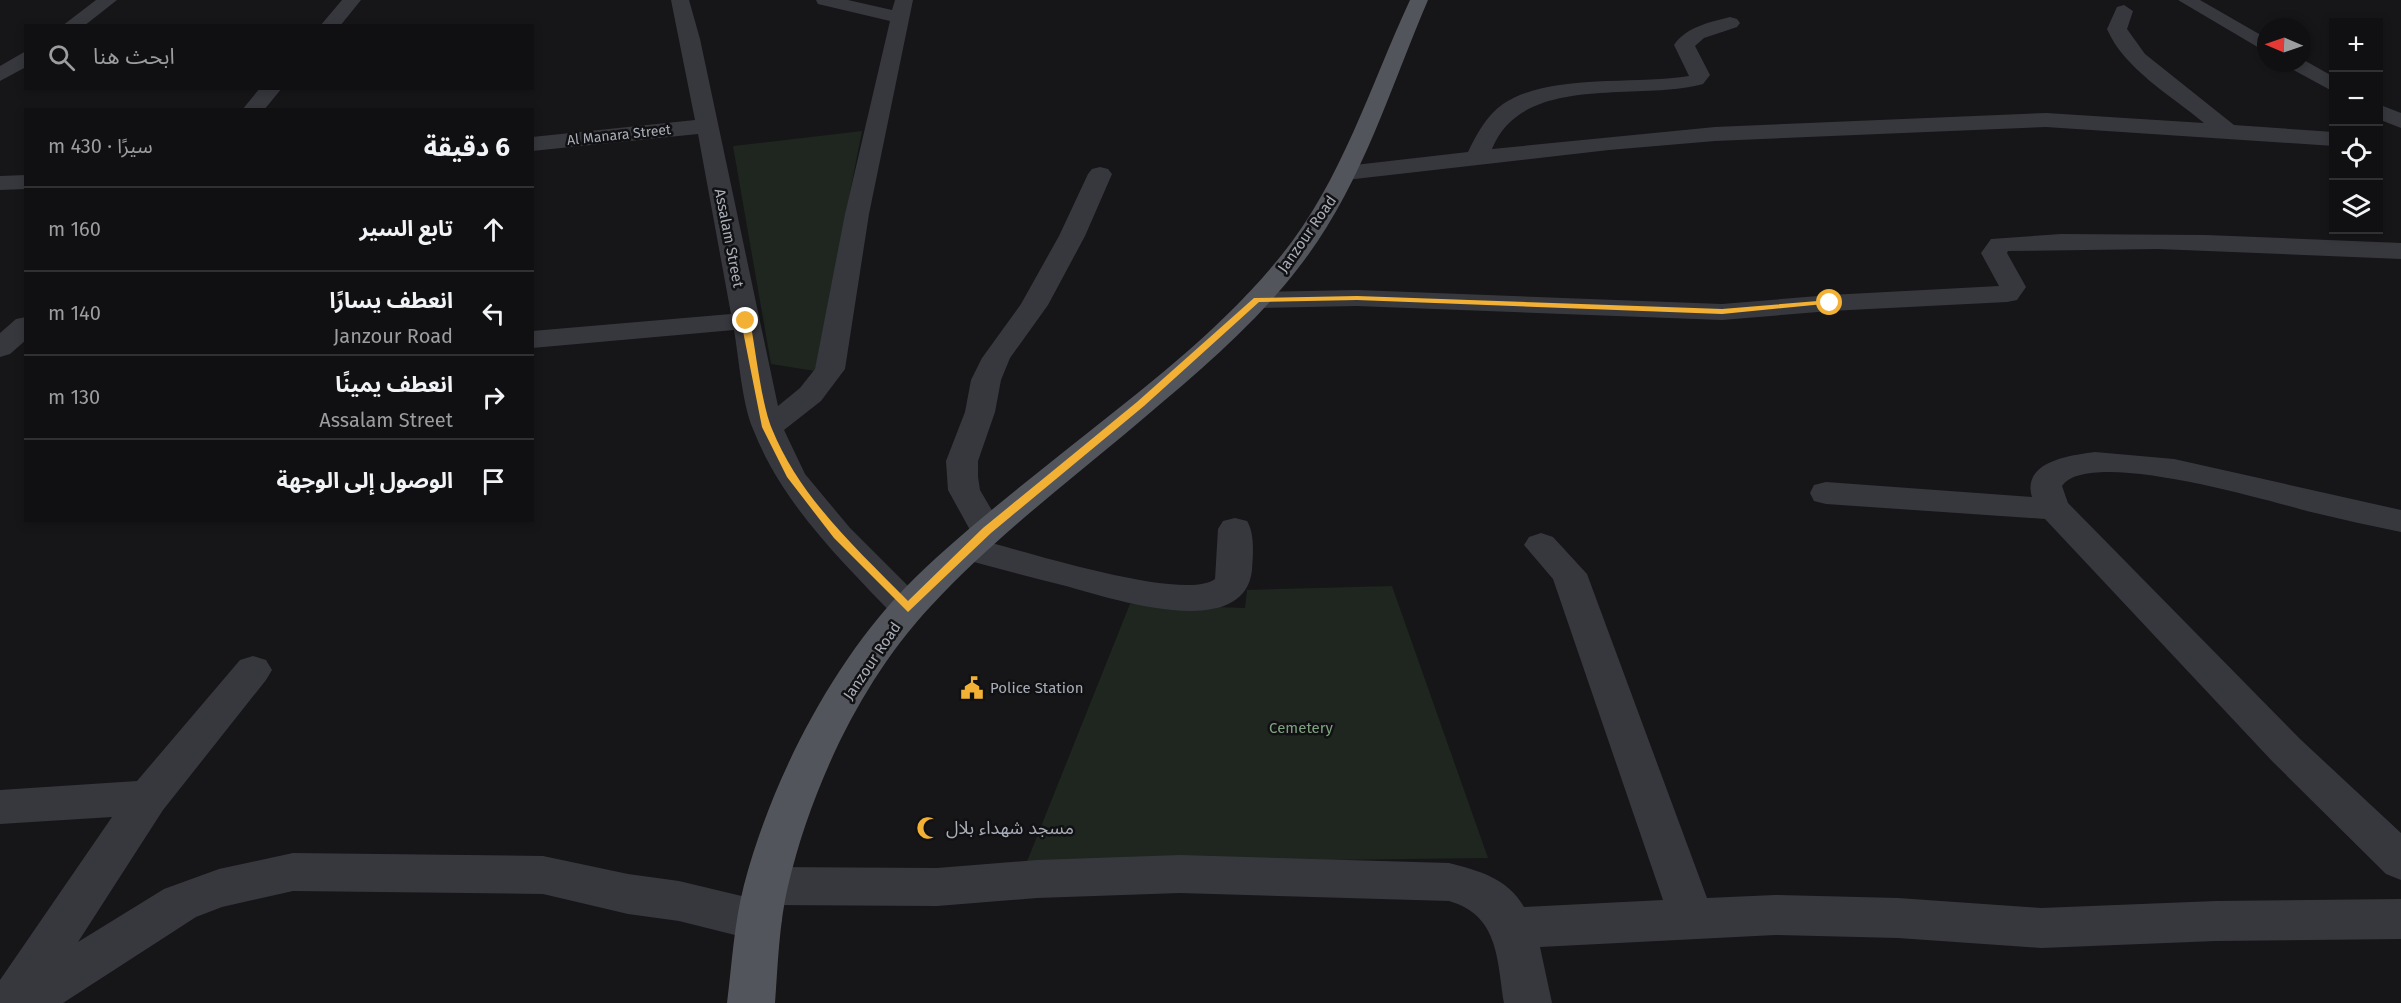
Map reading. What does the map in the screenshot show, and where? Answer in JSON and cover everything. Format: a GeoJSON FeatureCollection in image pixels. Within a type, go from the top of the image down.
{"type":"FeatureCollection","features":[{"type":"Feature","properties":{"kind":"main road","name":"Janzour Road"},"geometry":{"type":"LineString","coordinates":[[751,1003],[763,904],[780,834],[816,750],[854,685],[908,608],[978,540],[1165,384],[1257,300],[1290,262],[1320,220],[1346,173],[1388,67],[1419,0]]}},
{"type":"Feature","properties":{"kind":"street"},"geometry":{"type":"LineString","coordinates":[[74,24],[108,0]]}},
{"type":"Feature","properties":{"kind":"street"},"geometry":{"type":"LineString","coordinates":[[332,24],[352,0]]}},
{"type":"Feature","properties":{"kind":"street","name":"Assalam Street"},"geometry":{"type":"LineString","coordinates":[[680,0],[690,39],[767,427],[791,477],[838,536],[908,608]]}},
{"type":"Feature","properties":{"kind":"street"},"geometry":{"type":"LineString","coordinates":[[767,427],[808,397],[823,383],[830,369],[857,214],[897,43],[902,9],[825,0]]}},
{"type":"Feature","properties":{"kind":"street"},"geometry":{"type":"LineString","coordinates":[[2187,0],[2257,41]]}},
{"type":"Feature","properties":{"kind":"street"},"geometry":{"type":"LineString","coordinates":[[2124,11],[2117,29],[2129,49],[2229,132]]}},
{"type":"Feature","properties":{"kind":"street"},"geometry":{"type":"LineString","coordinates":[[1478,158],[1482,143],[1500,118],[1512,108],[1525,102],[1546,96],[1600,89],[1696,80],[1700,75],[1684,45],[1697,34],[1730,23]]}},
{"type":"Feature","properties":{"kind":"street"},"geometry":{"type":"LineString","coordinates":[[0,75],[24,58]]}},
{"type":"Feature","properties":{"kind":"street"},"geometry":{"type":"LineString","coordinates":[[2310,72],[2329,83]]}},
{"type":"Feature","properties":{"kind":"street"},"geometry":{"type":"LineString","coordinates":[[254,108],[270,90]]}},
{"type":"Feature","properties":{"kind":"street"},"geometry":{"type":"LineString","coordinates":[[2383,112],[2401,121]]}},
{"type":"Feature","properties":{"kind":"street"},"geometry":{"type":"LineString","coordinates":[[1346,173],[1609,143],[1715,135],[2046,120],[2329,139]]}},
{"type":"Feature","properties":{"kind":"street","name":"Al Manara Street"},"geometry":{"type":"LineString","coordinates":[[534,144],[706,126]]}},
{"type":"Feature","properties":{"kind":"street"},"geometry":{"type":"LineString","coordinates":[[1100,174],[1072,236],[1034,305],[996,358],[986,380],[980,412],[962,461],[964,490],[978,540],[1147,595],[1202,597],[1216,595],[1228,589],[1233,580],[1235,529]]}},
{"type":"Feature","properties":{"kind":"street"},"geometry":{"type":"LineString","coordinates":[[0,183],[24,182]]}},
{"type":"Feature","properties":{"kind":"street"},"geometry":{"type":"LineString","coordinates":[[1257,300],[1357,298],[1722,312],[1830,303],[2007,294],[2013,287],[1994,253],[2000,244],[2092,239],[2401,251]]}},
{"type":"Feature","properties":{"kind":"street"},"geometry":{"type":"LineString","coordinates":[[534,340],[746,321]]}},
{"type":"Feature","properties":{"kind":"street"},"geometry":{"type":"LineString","coordinates":[[0,348],[24,327]]}},
{"type":"Feature","properties":{"kind":"street"},"geometry":{"type":"LineString","coordinates":[[2401,521],[2201,473],[2119,462],[2070,466],[2049,477],[2047,492],[2054,509],[2286,750],[2401,861]]}},
{"type":"Feature","properties":{"kind":"street"},"geometry":{"type":"LineString","coordinates":[[1826,493],[2054,509]]}},
{"type":"Feature","properties":{"kind":"street"},"geometry":{"type":"LineString","coordinates":[[1541,545],[1569,574],[1692,919]]}},
{"type":"Feature","properties":{"kind":"street"},"geometry":{"type":"LineString","coordinates":[[12,1003],[148,798],[253,670]]}},
{"type":"Feature","properties":{"kind":"street"},"geometry":{"type":"LineString","coordinates":[[0,807],[148,798]]}},
{"type":"Feature","properties":{"kind":"street"},"geometry":{"type":"LineString","coordinates":[[22,1003],[180,903],[219,888],[293,872],[543,875],[628,894],[679,901],[763,904],[1037,879],[1180,874],[1428,880],[1469,885],[1501,906],[1512,928],[1528,1003]]}},
{"type":"Feature","properties":{"kind":"street"},"geometry":{"type":"LineString","coordinates":[[1512,928],[1775,915],[1898,918],[2041,928],[2216,921],[2331,922],[2401,919]]}},
{"type":"Feature","properties":{"kind":"street"},"geometry":{"type":"LineString","coordinates":[[70,1003],[90,962]]}},
{"type":"Feature","properties":{"kind":"green space"},"geometry":{"type":"Polygon","coordinates":[[[862,131],[815,371],[771,364],[733,146],[862,131]]]}},
{"type":"Feature","properties":{"kind":"green space","name":"Cemetery"},"geometry":{"type":"Polygon","coordinates":[[[1392,586],[1488,858],[1026,864],[1130,604],[1245,608],[1247,590],[1392,586]]]}},
{"type":"Feature","properties":{"kind":"place","name":"Police Station"},"geometry":{"type":"Point","coordinates":[972,688]}},
{"type":"Feature","properties":{"kind":"place","name":"مسجد شهداء بلال"},"geometry":{"type":"Point","coordinates":[928,828]}},
{"type":"Feature","properties":{"kind":"route"},"geometry":{"type":"LineString","coordinates":[[746,321],[767,427],[791,477],[838,536],[908,608],[987,531],[1205,349],[1257,300],[1357,298],[1593,309],[1722,312],[1830,303]]}}]}
